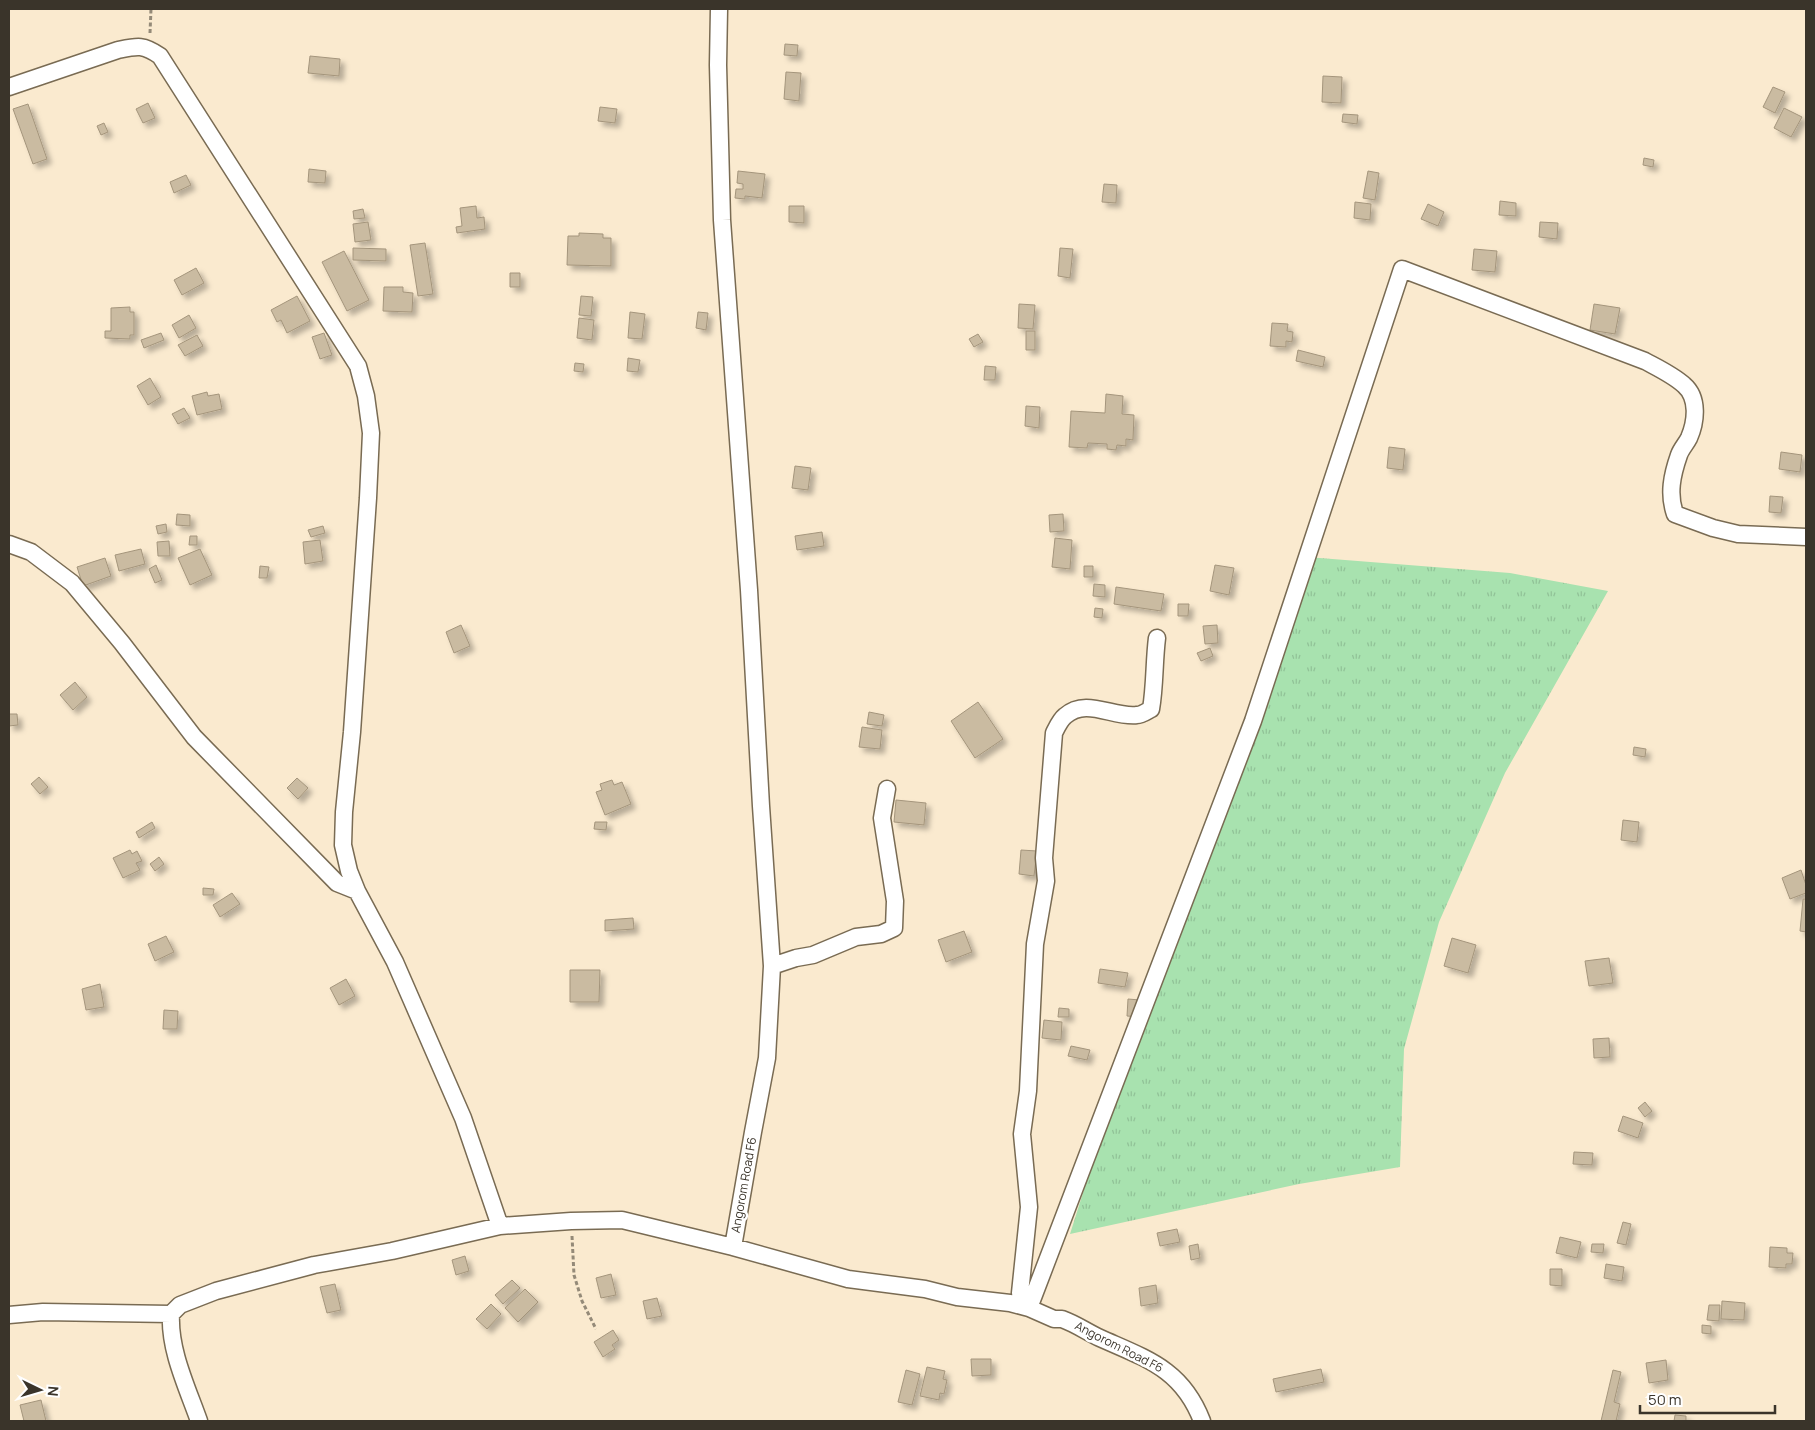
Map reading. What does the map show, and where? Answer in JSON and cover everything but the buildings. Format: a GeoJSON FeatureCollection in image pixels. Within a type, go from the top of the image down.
{"type":"FeatureCollection","features":[{"type":"Feature","properties":{"kind":"street","name":"Angorom Road F6"},"geometry":{"type":"LineString","coordinates":[[719,9],[718,65],[722,220],[749,590],[772,966],[767,1058],[734,1247],[848,1279],[925,1289],[958,1297],[1010,1303],[1029,1308],[1054,1319],[1062,1319],[1141,1356],[1170,1373],[1188,1392],[1202,1421]]}},
{"type":"Feature","properties":{"kind":"street"},"geometry":{"type":"LineString","coordinates":[[9,87],[118,50],[135,47],[149,48],[160,56],[229,166],[345,342],[358,366],[366,396],[371,433],[343,845],[349,871],[357,891],[395,962],[463,1118],[500,1226]]}},
{"type":"Feature","properties":{"kind":"street"},"geometry":{"type":"LineString","coordinates":[[1029,1308],[1253,721],[1402,270],[1645,361],[1670,375],[1686,386],[1694,400],[1695,414],[1689,438],[1680,453],[1672,480],[1670,501],[1675,514],[1713,528],[1738,534],[1806,537]]}},
{"type":"Feature","properties":{"kind":"street"},"geometry":{"type":"LineString","coordinates":[[9,544],[31,552],[72,583],[122,643],[194,737],[331,878],[337,883],[357,891]]}},
{"type":"Feature","properties":{"kind":"street"},"geometry":{"type":"LineString","coordinates":[[1029,1308],[1020,1293],[1029,1207],[1022,1134],[1028,1091],[1035,944],[1046,881],[1044,858],[1054,732],[1064,716],[1078,708],[1092,708],[1120,715],[1138,715],[1152,709],[1155,688],[1154,658],[1157,638]]}},
{"type":"Feature","properties":{"kind":"street"},"geometry":{"type":"LineString","coordinates":[[772,966],[796,958],[813,955],[856,937],[881,934],[894,928],[895,901],[882,818],[887,789]]}},
{"type":"Feature","properties":{"kind":"street"},"geometry":{"type":"LineString","coordinates":[[9,1315],[43,1312],[171,1314],[180,1306],[216,1291],[314,1265],[392,1251],[500,1226],[571,1221],[622,1220],[734,1247]]}},
{"type":"Feature","properties":{"kind":"street"},"geometry":{"type":"LineString","coordinates":[[171,1314],[170,1325],[176,1355],[199,1421]]}},
{"type":"Feature","properties":{"kind":"path"},"geometry":{"type":"LineString","coordinates":[[149,48],[151,9]]}},
{"type":"Feature","properties":{"kind":"path"},"geometry":{"type":"LineString","coordinates":[[571,1221],[574,1275],[582,1301],[596,1329]]}},
{"type":"Feature","properties":{"kind":"green space"},"geometry":{"type":"Polygon","coordinates":[[[1307,557],[1510,573],[1608,591],[1505,773],[1439,922],[1404,1049],[1400,1167],[1299,1184],[1070,1234],[1131,1041],[1307,557]]]}}]}
